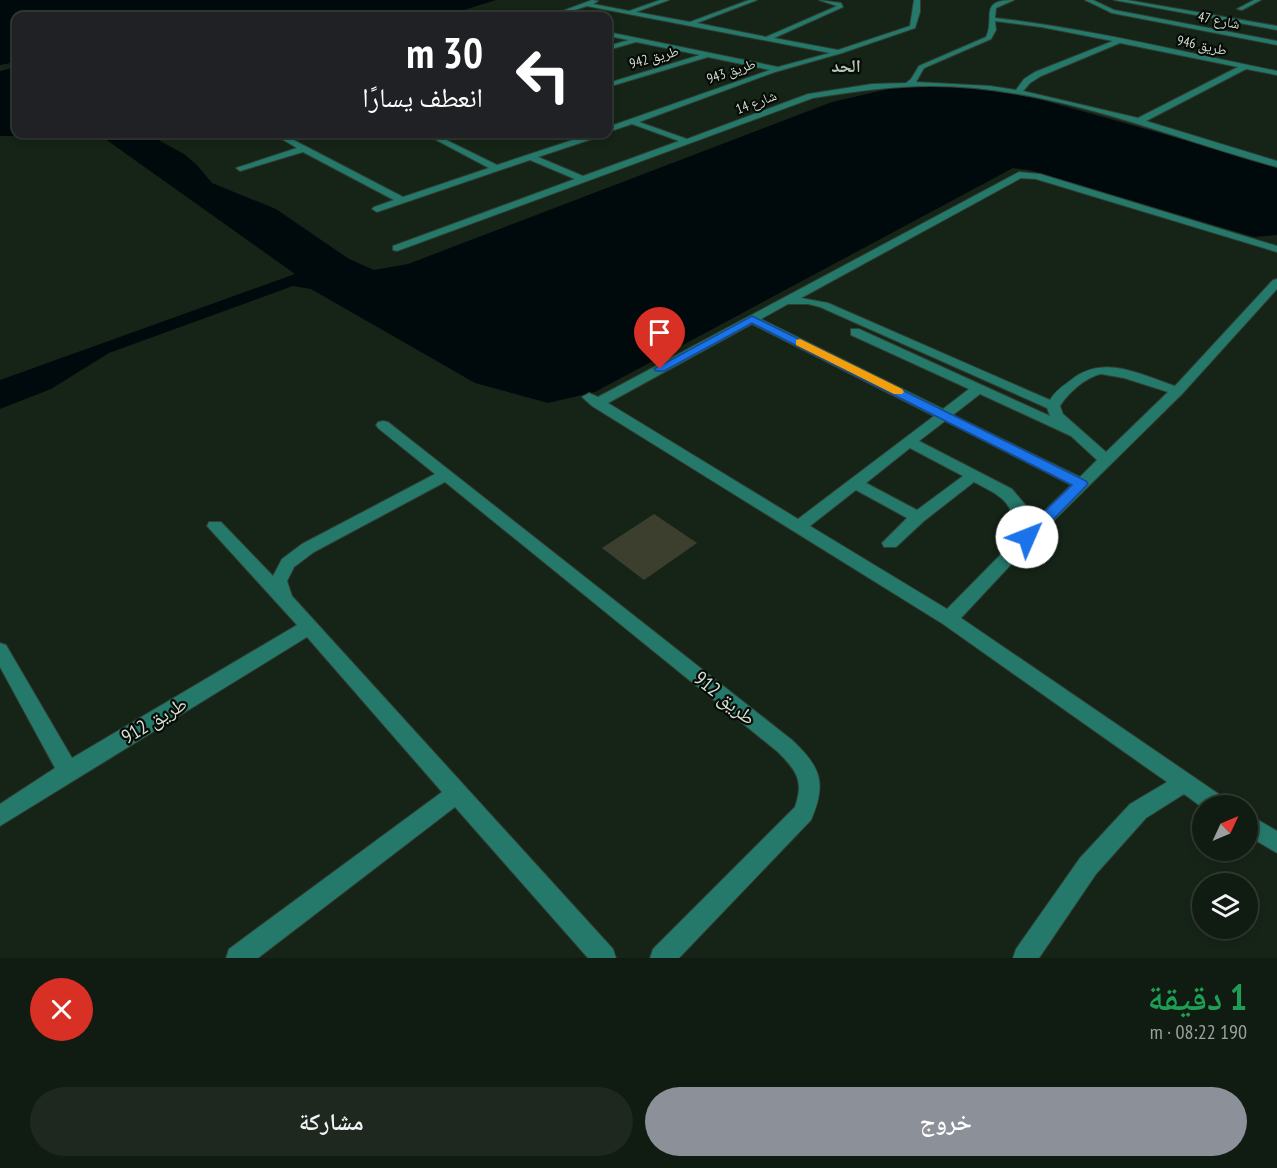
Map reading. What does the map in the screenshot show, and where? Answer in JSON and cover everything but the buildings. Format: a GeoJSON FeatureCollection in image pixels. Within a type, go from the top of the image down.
{"type":"FeatureCollection","features":[{"type":"Feature","properties":{"kind":"street","name":"طريق 943"},"geometry":{"type":"LineString","coordinates":[[563,12],[597,0]]}},
{"type":"Feature","properties":{"kind":"street","name":"طريق 943"},"geometry":{"type":"LineString","coordinates":[[629,12],[666,0]]}},
{"type":"Feature","properties":{"kind":"street"},"geometry":{"type":"LineString","coordinates":[[691,24],[754,0]]}},
{"type":"Feature","properties":{"kind":"street","name":"طريق 943"},"geometry":{"type":"LineString","coordinates":[[768,38],[840,7],[832,1],[822,0]]}},
{"type":"Feature","properties":{"kind":"street","name":"طريق 943"},"geometry":{"type":"LineString","coordinates":[[612,129],[779,69],[840,52],[913,27],[917,0]]}},
{"type":"Feature","properties":{"kind":"street"},"geometry":{"type":"LineString","coordinates":[[909,83],[914,80],[921,67],[989,38],[993,33],[991,11],[994,7],[1009,0]]}},
{"type":"Feature","properties":{"kind":"street","name":"شارع 47"},"geometry":{"type":"LineString","coordinates":[[1088,0],[1277,36]]}},
{"type":"Feature","properties":{"kind":"street","name":"شارع 47"},"geometry":{"type":"LineString","coordinates":[[1088,0],[1112,11],[1277,44]]}},
{"type":"Feature","properties":{"kind":"street"},"geometry":{"type":"LineString","coordinates":[[1107,0],[1194,13]]}},
{"type":"Feature","properties":{"kind":"street","name":"شارع 47"},"geometry":{"type":"LineString","coordinates":[[1117,0],[1277,28]]}},
{"type":"Feature","properties":{"kind":"street"},"geometry":{"type":"LineString","coordinates":[[1132,0],[1151,6]]}},
{"type":"Feature","properties":{"kind":"street"},"geometry":{"type":"LineString","coordinates":[[1240,9],[1258,0]]}},
{"type":"Feature","properties":{"kind":"street","name":"طريق 943"},"geometry":{"type":"LineString","coordinates":[[586,4],[840,52]]}},
{"type":"Feature","properties":{"kind":"street","name":"طريق 946"},"geometry":{"type":"LineString","coordinates":[[992,19],[1035,23],[1277,74]]}},
{"type":"Feature","properties":{"kind":"street","name":"طريق 942"},"geometry":{"type":"LineString","coordinates":[[612,35],[779,69]]}},
{"type":"Feature","properties":{"kind":"street"},"geometry":{"type":"LineString","coordinates":[[1019,91],[1027,81],[1038,74],[1122,40]]}},
{"type":"Feature","properties":{"kind":"street","name":"طريق 942"},"geometry":{"type":"LineString","coordinates":[[612,47],[636,41]]}},
{"type":"Feature","properties":{"kind":"street","name":"طريق 942"},"geometry":{"type":"LineString","coordinates":[[612,84],[707,56]]}},
{"type":"Feature","properties":{"kind":"street"},"geometry":{"type":"LineString","coordinates":[[1139,121],[1246,66]]}},
{"type":"Feature","properties":{"kind":"street","name":"شارع 14"},"geometry":{"type":"LineString","coordinates":[[397,248],[811,96],[859,86],[909,83],[960,84],[1019,91],[1074,102],[1277,164]]}},
{"type":"Feature","properties":{"kind":"street"},"geometry":{"type":"LineString","coordinates":[[633,122],[689,142]]}},
{"type":"Feature","properties":{"kind":"street"},"geometry":{"type":"LineString","coordinates":[[285,138],[401,200]]}},
{"type":"Feature","properties":{"kind":"street"},"geometry":{"type":"LineString","coordinates":[[441,138],[496,168]]}},
{"type":"Feature","properties":{"kind":"street"},"geometry":{"type":"LineString","coordinates":[[376,209],[586,138]]}},
{"type":"Feature","properties":{"kind":"street"},"geometry":{"type":"LineString","coordinates":[[240,168],[306,148]]}},
{"type":"Feature","properties":{"kind":"street"},"geometry":{"type":"LineString","coordinates":[[530,157],[584,180]]}},
{"type":"Feature","properties":{"kind":"street"},"geometry":{"type":"LineString","coordinates":[[1202,795],[949,619],[593,400],[752,319],[1016,176],[1037,177],[1277,249]]}},
{"type":"Feature","properties":{"kind":"street"},"geometry":{"type":"LineString","coordinates":[[949,619],[1027,537],[1177,391],[1277,282]]}},
{"type":"Feature","properties":{"kind":"street"},"geometry":{"type":"LineString","coordinates":[[783,302],[808,301],[824,305],[1053,406],[1057,416],[1107,461]]}},
{"type":"Feature","properties":{"kind":"street"},"geometry":{"type":"LineString","coordinates":[[752,319],[1081,484]]}},
{"type":"Feature","properties":{"kind":"street"},"geometry":{"type":"LineString","coordinates":[[855,332],[1078,434]]}},
{"type":"Feature","properties":{"kind":"street"},"geometry":{"type":"LineString","coordinates":[[1053,406],[1059,396],[1088,373],[1101,370],[1126,374],[1177,391]]}},
{"type":"Feature","properties":{"kind":"street"},"geometry":{"type":"LineString","coordinates":[[798,527],[978,389]]}},
{"type":"Feature","properties":{"kind":"street","name":"طريق 912"},"geometry":{"type":"LineString","coordinates":[[383,425],[767,731],[804,764],[811,791],[803,813],[662,958]]}},
{"type":"Feature","properties":{"kind":"street"},"geometry":{"type":"LineString","coordinates":[[909,442],[1007,493],[1016,501],[1027,537]]}},
{"type":"Feature","properties":{"kind":"street"},"geometry":{"type":"LineString","coordinates":[[284,599],[279,581],[288,563],[308,548],[446,475]]}},
{"type":"Feature","properties":{"kind":"street"},"geometry":{"type":"LineString","coordinates":[[891,543],[918,517],[974,475]]}},
{"type":"Feature","properties":{"kind":"street"},"geometry":{"type":"LineString","coordinates":[[855,483],[918,517]]}},
{"type":"Feature","properties":{"kind":"street"},"geometry":{"type":"LineString","coordinates":[[215,526],[284,599],[604,958]]}},
{"type":"Feature","properties":{"kind":"street","name":"طريق 912"},"geometry":{"type":"LineString","coordinates":[[0,816],[68,771],[309,627]]}},
{"type":"Feature","properties":{"kind":"street"},"geometry":{"type":"LineString","coordinates":[[0,650],[68,771]]}},
{"type":"Feature","properties":{"kind":"street"},"geometry":{"type":"LineString","coordinates":[[1025,958],[1088,866],[1138,812],[1184,783]]}},
{"type":"Feature","properties":{"kind":"street"},"geometry":{"type":"LineString","coordinates":[[237,958],[457,792]]}},
{"type":"Feature","properties":{"kind":"street"},"geometry":{"type":"LineString","coordinates":[[1258,831],[1277,843]]}},
{"type":"Feature","properties":{"kind":"shaded area"},"geometry":{"type":"Polygon","coordinates":[[[0,0],[496,0],[458,12],[12,12],[12,63],[0,65],[0,0]]]}},
{"type":"Feature","properties":{"kind":"shaded area"},"geometry":{"type":"Polygon","coordinates":[[[12,68],[12,136],[0,136],[0,71],[12,68]]]}},
{"type":"Feature","properties":{"kind":"shaded area"},"geometry":{"type":"Polygon","coordinates":[[[906,85],[958,86],[1017,93],[1277,166],[1277,235],[1254,237],[1029,170],[1013,168],[595,392],[548,403],[475,383],[311,289],[293,286],[109,353],[51,389],[0,409],[0,380],[295,274],[104,138],[155,138],[184,154],[212,183],[276,209],[349,259],[374,270],[408,264],[832,102],[906,85]]]}},
{"type":"Feature","properties":{"kind":"slow traffic"},"geometry":{"type":"LineString","coordinates":[[800,343],[898,392]]}},
{"type":"Feature","properties":{"kind":"district","name":"الحد"},"geometry":{"type":"Point","coordinates":[846,65]}},
{"type":"Feature","properties":{"kind":"route"},"geometry":{"type":"LineString","coordinates":[[660,369],[752,319],[1081,484],[1027,537]]}}]}
